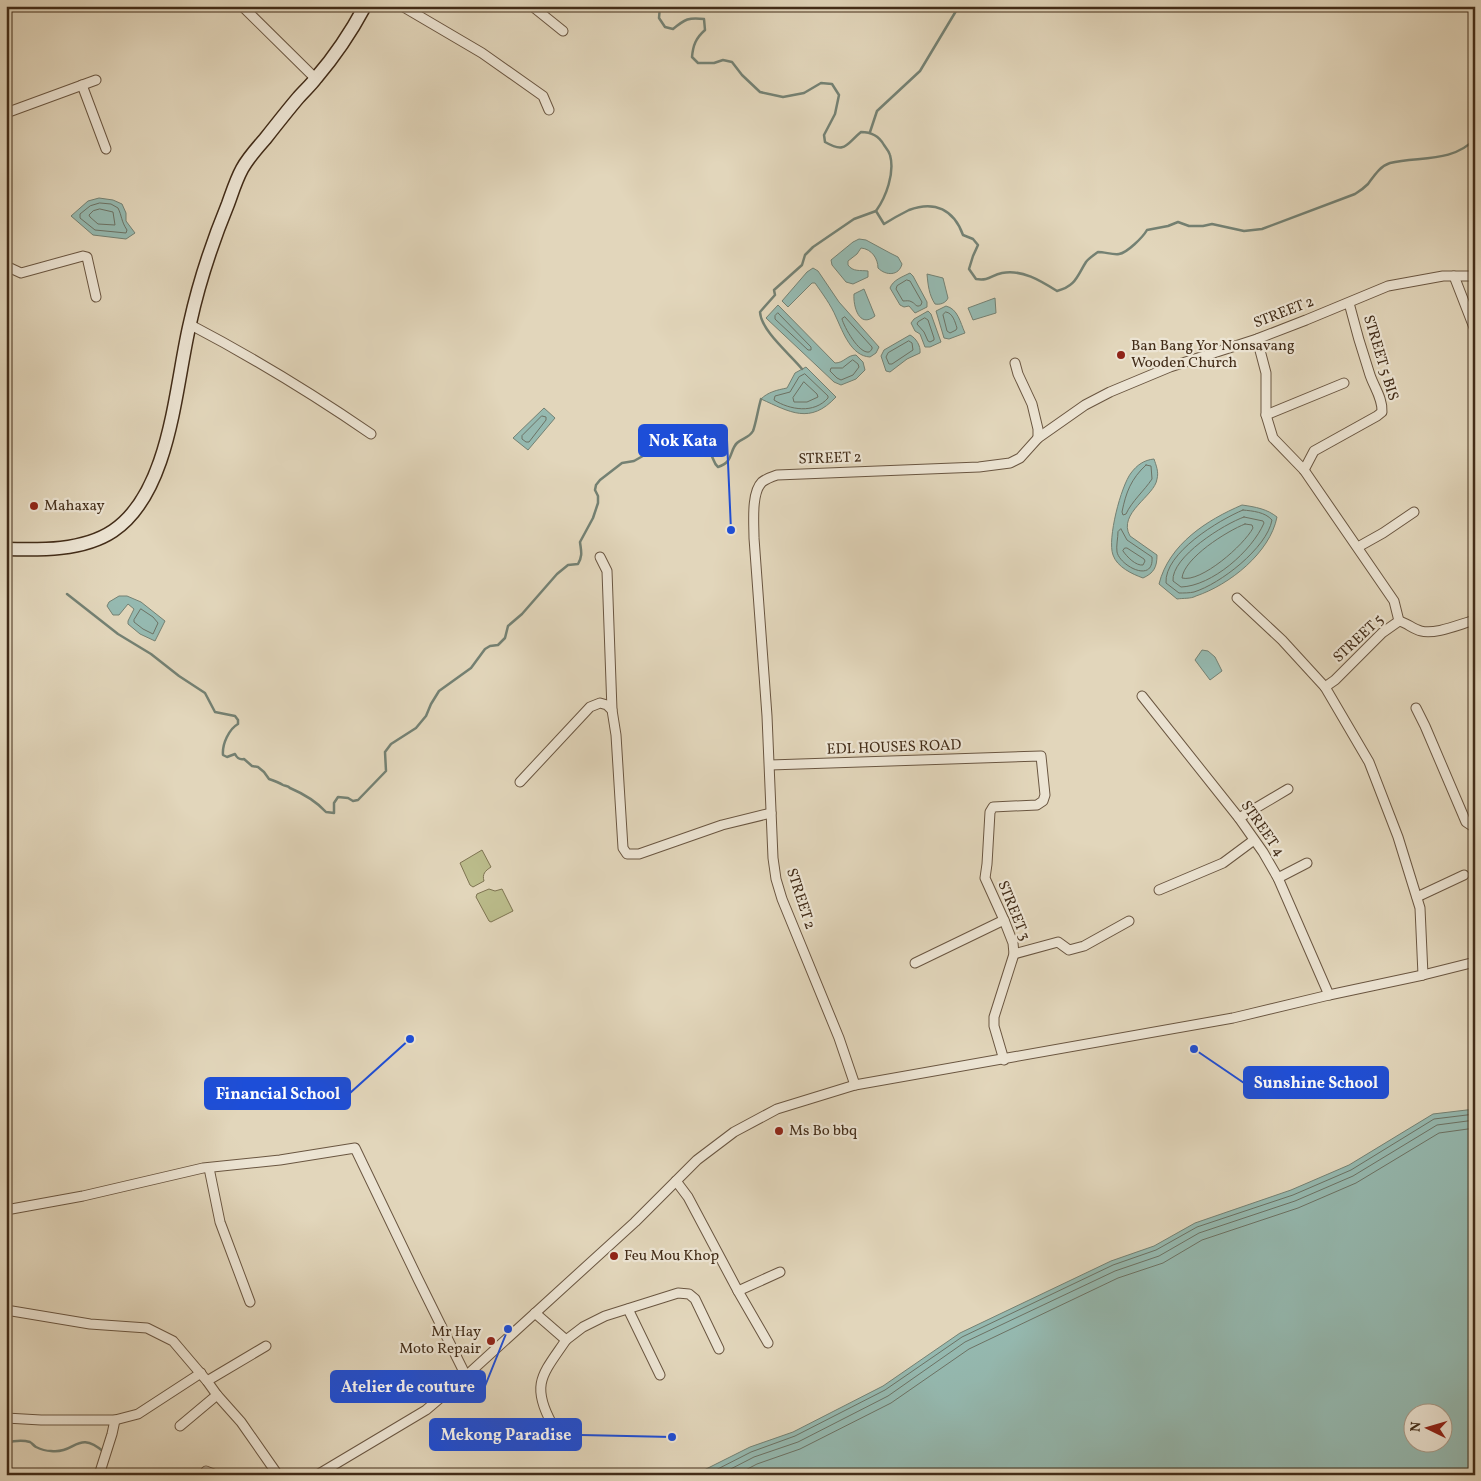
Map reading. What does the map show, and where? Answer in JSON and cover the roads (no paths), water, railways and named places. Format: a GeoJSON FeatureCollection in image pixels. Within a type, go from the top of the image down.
{"type":"FeatureCollection","features":[{"type":"Feature","properties":{"kind":"street"},"geometry":{"type":"LineString","coordinates":[[242,6],[316,79]]}},
{"type":"Feature","properties":{"kind":"street"},"geometry":{"type":"LineString","coordinates":[[6,549],[46,550],[96,539],[112,531],[129,517],[144,495],[156,473],[166,444],[189,324],[200,282],[216,233],[242,169],[347,38],[365,6]]}},
{"type":"Feature","properties":{"kind":"street"},"geometry":{"type":"LineString","coordinates":[[402,6],[482,53],[543,96],[549,110]]}},
{"type":"Feature","properties":{"kind":"street"},"geometry":{"type":"LineString","coordinates":[[532,6],[563,30]]}},
{"type":"Feature","properties":{"kind":"street"},"geometry":{"type":"LineString","coordinates":[[6,113],[96,80]]}},
{"type":"Feature","properties":{"kind":"street"},"geometry":{"type":"LineString","coordinates":[[82,85],[106,149]]}},
{"type":"Feature","properties":{"kind":"street"},"geometry":{"type":"LineString","coordinates":[[6,266],[21,273],[82,256],[87,257],[96,297]]}},
{"type":"Feature","properties":{"kind":"street","name":"STREET 2"},"geometry":{"type":"LineString","coordinates":[[855,1085],[839,1038],[782,899],[776,879],[773,858],[770,766],[754,538],[754,509],[756,494],[760,484],[776,475],[969,467],[1010,463],[1020,458],[1038,438],[1084,405],[1170,367],[1257,339],[1388,286],[1443,276],[1475,276]]}},
{"type":"Feature","properties":{"kind":"street"},"geometry":{"type":"LineString","coordinates":[[1454,276],[1475,330]]}},
{"type":"Feature","properties":{"kind":"street","name":"STREET 5 BIS"},"geometry":{"type":"LineString","coordinates":[[1304,470],[1314,451],[1382,412],[1382,405],[1370,376],[1349,303]]}},
{"type":"Feature","properties":{"kind":"street"},"geometry":{"type":"LineString","coordinates":[[189,324],[316,396],[371,434]]}},
{"type":"Feature","properties":{"kind":"street","name":"STREET 5"},"geometry":{"type":"LineString","coordinates":[[1257,339],[1266,373],[1266,415],[1274,438],[1304,470],[1358,547],[1394,601],[1399,622],[1382,634],[1335,680],[1325,687]]}},
{"type":"Feature","properties":{"kind":"street"},"geometry":{"type":"LineString","coordinates":[[1016,363],[1018,374],[1032,404],[1038,429],[1038,438]]}},
{"type":"Feature","properties":{"kind":"street"},"geometry":{"type":"LineString","coordinates":[[1266,415],[1344,383]]}},
{"type":"Feature","properties":{"kind":"street"},"geometry":{"type":"LineString","coordinates":[[1358,547],[1414,512]]}},
{"type":"Feature","properties":{"kind":"street"},"geometry":{"type":"LineString","coordinates":[[600,557],[607,571],[612,710],[616,735],[623,848],[627,854],[639,854],[722,825],[771,813]]}},
{"type":"Feature","properties":{"kind":"street"},"geometry":{"type":"LineString","coordinates":[[1237,598],[1282,640],[1325,687],[1369,762],[1398,837],[1420,908],[1423,975]]}},
{"type":"Feature","properties":{"kind":"street"},"geometry":{"type":"LineString","coordinates":[[1399,622],[1406,623],[1422,632],[1435,632],[1475,620]]}},
{"type":"Feature","properties":{"kind":"street","name":"STREET 4"},"geometry":{"type":"LineString","coordinates":[[1142,696],[1239,818],[1278,878],[1329,995]]}},
{"type":"Feature","properties":{"kind":"street"},"geometry":{"type":"LineString","coordinates":[[520,782],[590,707],[600,703],[607,705],[612,710]]}},
{"type":"Feature","properties":{"kind":"street"},"geometry":{"type":"LineString","coordinates":[[1416,708],[1466,822],[1475,827]]}},
{"type":"Feature","properties":{"kind":"street","name":"EDL HOUSES ROAD"},"geometry":{"type":"LineString","coordinates":[[770,766],[1041,756]]}},
{"type":"Feature","properties":{"kind":"street","name":"STREET 3"},"geometry":{"type":"LineString","coordinates":[[1004,1060],[994,1026],[994,1017],[1014,954],[1013,944],[1004,920],[985,878],[990,812],[993,807],[1043,802],[1045,795],[1041,756]]}},
{"type":"Feature","properties":{"kind":"street"},"geometry":{"type":"LineString","coordinates":[[1239,818],[1288,789]]}},
{"type":"Feature","properties":{"kind":"street"},"geometry":{"type":"LineString","coordinates":[[1159,890],[1224,863],[1254,840]]}},
{"type":"Feature","properties":{"kind":"street"},"geometry":{"type":"LineString","coordinates":[[1278,878],[1307,863]]}},
{"type":"Feature","properties":{"kind":"street"},"geometry":{"type":"LineString","coordinates":[[1417,897],[1464,875]]}},
{"type":"Feature","properties":{"kind":"street"},"geometry":{"type":"LineString","coordinates":[[914,963],[1004,920]]}},
{"type":"Feature","properties":{"kind":"street"},"geometry":{"type":"LineString","coordinates":[[1014,954],[1058,942],[1069,950],[1084,946],[1129,921]]}},
{"type":"Feature","properties":{"kind":"street"},"geometry":{"type":"LineString","coordinates":[[317,1475],[426,1410],[635,1222],[697,1160],[734,1132],[777,1109],[855,1085],[1233,1018],[1475,962]]}},
{"type":"Feature","properties":{"kind":"street"},"geometry":{"type":"LineString","coordinates":[[6,1210],[83,1196],[209,1168],[280,1160],[355,1148],[466,1376]]}},
{"type":"Feature","properties":{"kind":"street"},"geometry":{"type":"LineString","coordinates":[[209,1168],[220,1222],[250,1302]]}},
{"type":"Feature","properties":{"kind":"street"},"geometry":{"type":"LineString","coordinates":[[676,1181],[688,1197],[768,1343]]}},
{"type":"Feature","properties":{"kind":"street"},"geometry":{"type":"LineString","coordinates":[[738,1291],[780,1272]]}},
{"type":"Feature","properties":{"kind":"street"},"geometry":{"type":"LineString","coordinates":[[552,1424],[543,1408],[540,1394],[541,1381],[546,1370],[566,1340],[583,1327],[605,1316],[678,1294],[689,1294],[695,1299],[719,1349]]}},
{"type":"Feature","properties":{"kind":"street"},"geometry":{"type":"LineString","coordinates":[[628,1309],[660,1375]]}},
{"type":"Feature","properties":{"kind":"street"},"geometry":{"type":"LineString","coordinates":[[6,1310],[90,1324],[147,1328],[173,1341],[241,1422],[278,1475]]}},
{"type":"Feature","properties":{"kind":"street"},"geometry":{"type":"LineString","coordinates":[[535,1313],[566,1340]]}},
{"type":"Feature","properties":{"kind":"street"},"geometry":{"type":"LineString","coordinates":[[6,1418],[115,1420],[138,1414],[204,1377],[266,1346]]}},
{"type":"Feature","properties":{"kind":"street"},"geometry":{"type":"LineString","coordinates":[[180,1426],[217,1395]]}},
{"type":"Feature","properties":{"kind":"street"},"geometry":{"type":"LineString","coordinates":[[99,1475],[115,1420]]}},
{"type":"Feature","properties":{"kind":"street"},"geometry":{"type":"LineString","coordinates":[[206,1471],[216,1475]]}},
{"type":"Feature","properties":{"kind":"water"},"geometry":{"type":"Polygon","coordinates":[[[99,198],[113,200],[122,204],[126,213],[126,221],[135,233],[126,239],[93,235],[71,216],[88,201],[99,198]]]}},
{"type":"Feature","properties":{"kind":"water"},"geometry":{"type":"Polygon","coordinates":[[[859,239],[866,240],[898,257],[902,264],[898,271],[892,274],[881,271],[878,268],[876,258],[871,252],[861,248],[848,261],[848,265],[854,270],[868,271],[868,277],[853,284],[846,282],[832,265],[831,260],[859,239]]]}},
{"type":"Feature","properties":{"kind":"water"},"geometry":{"type":"Polygon","coordinates":[[[813,268],[818,271],[839,302],[879,347],[876,353],[870,357],[863,356],[853,348],[848,342],[832,308],[815,283],[812,283],[788,307],[782,301],[807,272],[813,268]]]}},
{"type":"Feature","properties":{"kind":"water"},"geometry":{"type":"Polygon","coordinates":[[[910,273],[927,302],[927,307],[915,313],[909,306],[904,307],[900,305],[890,288],[901,277],[910,273]]]}},
{"type":"Feature","properties":{"kind":"water"},"geometry":{"type":"Polygon","coordinates":[[[927,274],[943,278],[948,298],[941,304],[935,304],[933,301],[928,286],[927,274]]]}},
{"type":"Feature","properties":{"kind":"water"},"geometry":{"type":"Polygon","coordinates":[[[864,289],[875,316],[865,320],[861,318],[856,310],[854,294],[864,289]]]}},
{"type":"Feature","properties":{"kind":"water"},"geometry":{"type":"Polygon","coordinates":[[[995,298],[996,313],[973,320],[968,308],[995,298]]]}},
{"type":"Feature","properties":{"kind":"water"},"geometry":{"type":"Polygon","coordinates":[[[778,305],[835,363],[856,355],[863,362],[865,370],[856,379],[841,385],[834,382],[766,318],[778,305]]]}},
{"type":"Feature","properties":{"kind":"water"},"geometry":{"type":"Polygon","coordinates":[[[946,306],[956,313],[965,333],[949,339],[944,338],[936,311],[946,306]]]}},
{"type":"Feature","properties":{"kind":"water"},"geometry":{"type":"Polygon","coordinates":[[[928,311],[931,314],[941,342],[925,347],[920,334],[915,331],[911,323],[914,319],[928,311]]]}},
{"type":"Feature","properties":{"kind":"water"},"geometry":{"type":"Polygon","coordinates":[[[910,335],[918,342],[920,353],[907,359],[890,372],[886,371],[881,356],[884,350],[910,335]]]}},
{"type":"Feature","properties":{"kind":"water"},"geometry":{"type":"Polygon","coordinates":[[[806,367],[836,397],[827,406],[817,411],[800,413],[781,408],[761,399],[770,393],[787,388],[795,373],[806,367]]]}},
{"type":"Feature","properties":{"kind":"water"},"geometry":{"type":"Polygon","coordinates":[[[544,408],[555,418],[528,450],[513,438],[544,408]]]}},
{"type":"Feature","properties":{"kind":"water"},"geometry":{"type":"Polygon","coordinates":[[[1154,459],[1158,474],[1155,485],[1132,512],[1127,528],[1130,536],[1157,555],[1154,569],[1143,578],[1121,566],[1115,559],[1112,547],[1113,525],[1123,489],[1131,473],[1138,465],[1147,460],[1154,459]]]}},
{"type":"Feature","properties":{"kind":"water"},"geometry":{"type":"Polygon","coordinates":[[[1242,505],[1261,509],[1277,517],[1266,543],[1246,566],[1222,584],[1192,598],[1177,599],[1159,584],[1171,557],[1180,545],[1203,526],[1242,505]]]}},
{"type":"Feature","properties":{"kind":"water"},"geometry":{"type":"Polygon","coordinates":[[[119,596],[127,596],[141,602],[165,621],[155,641],[140,634],[128,624],[134,609],[128,604],[119,615],[113,615],[107,606],[109,602],[119,596]]]}},
{"type":"Feature","properties":{"kind":"water"},"geometry":{"type":"Polygon","coordinates":[[[1202,650],[1208,651],[1215,657],[1222,671],[1210,680],[1195,660],[1202,650]]]}},
{"type":"Feature","properties":{"kind":"water"},"geometry":{"type":"Polygon","coordinates":[[[1475,1109],[1475,1475],[694,1475],[750,1447],[793,1432],[883,1386],[960,1333],[1111,1261],[1154,1246],[1195,1223],[1291,1190],[1349,1165],[1433,1114],[1475,1109]]]}},
{"type":"Feature","properties":{"kind":"waterway"},"geometry":{"type":"LineString","coordinates":[[660,6],[659,18],[665,27],[673,29],[687,20],[695,18],[704,19],[705,30],[696,42],[692,57],[698,63],[714,63],[723,60],[732,62],[742,75],[760,92],[783,97],[804,93],[821,83],[832,84],[839,95],[835,114],[824,135],[825,142],[832,146],[842,147],[849,144],[861,132],[868,133],[880,139],[890,154],[889,184],[876,211],[884,224],[918,207],[935,207],[949,213],[963,235],[973,239],[978,245],[969,269],[976,279],[987,279],[1009,272],[1024,274],[1057,291],[1072,283],[1086,262],[1098,252],[1122,253],[1142,237],[1147,230],[1178,222],[1189,226],[1212,224],[1244,231],[1262,229],[1355,194],[1386,164],[1446,155],[1466,147],[1475,139]]}},
{"type":"Feature","properties":{"kind":"waterway"},"geometry":{"type":"LineString","coordinates":[[870,132],[877,111],[920,71],[959,6]]}},
{"type":"Feature","properties":{"kind":"waterway"},"geometry":{"type":"LineString","coordinates":[[1475,85],[1472,88],[1471,97],[1475,101]]}},
{"type":"Feature","properties":{"kind":"waterway"},"geometry":{"type":"LineString","coordinates":[[802,369],[765,327],[760,312],[775,295],[774,290],[802,265],[805,255],[813,247],[854,219],[876,211]]}},
{"type":"Feature","properties":{"kind":"waterway"},"geometry":{"type":"LineString","coordinates":[[67,594],[118,634],[151,654],[205,693],[215,712],[235,716],[238,724],[227,737],[223,755],[227,757],[235,754],[238,758],[244,759],[252,766],[258,767],[269,779],[305,795],[326,812],[334,813],[334,803],[338,797],[348,798],[353,801],[358,800],[386,771],[385,752],[391,744],[416,728],[426,716],[439,691],[471,668],[485,649],[498,645],[505,638],[508,626],[522,614],[557,574],[568,565],[578,564],[581,555],[580,542],[593,518],[598,503],[598,496],[595,490],[600,480],[622,463],[634,461],[678,436],[688,433],[700,446],[709,452],[718,467],[723,465],[729,459],[737,443],[753,431],[761,399]]}},
{"type":"Feature","properties":{"kind":"waterway"},"geometry":{"type":"LineString","coordinates":[[6,1443],[27,1441],[43,1450],[59,1451],[82,1442],[95,1445],[104,1452]]}},
{"type":"Feature","properties":{"kind":"place","name":"Ban Bang Yor Nonsavang Wooden Church"},"geometry":{"type":"Point","coordinates":[1121,355]}},
{"type":"Feature","properties":{"kind":"place","name":"Mahaxay"},"geometry":{"type":"Point","coordinates":[34,506]}},
{"type":"Feature","properties":{"kind":"place","name":"Nok Kata"},"geometry":{"type":"Point","coordinates":[731,530]}},
{"type":"Feature","properties":{"kind":"place","name":"Financial School"},"geometry":{"type":"Point","coordinates":[410,1039]}},
{"type":"Feature","properties":{"kind":"place","name":"Sunshine School"},"geometry":{"type":"Point","coordinates":[1194,1049]}},
{"type":"Feature","properties":{"kind":"place","name":"Ms Bo bbq"},"geometry":{"type":"Point","coordinates":[779,1131]}},
{"type":"Feature","properties":{"kind":"place","name":"Feu Mou Khop"},"geometry":{"type":"Point","coordinates":[614,1256]}},
{"type":"Feature","properties":{"kind":"place","name":"Atelier de couture"},"geometry":{"type":"Point","coordinates":[508,1329]}},
{"type":"Feature","properties":{"kind":"place","name":"Mr Hay Moto Repair"},"geometry":{"type":"Point","coordinates":[491,1341]}},
{"type":"Feature","properties":{"kind":"place","name":"Mekong Paradise"},"geometry":{"type":"Point","coordinates":[672,1437]}}]}
